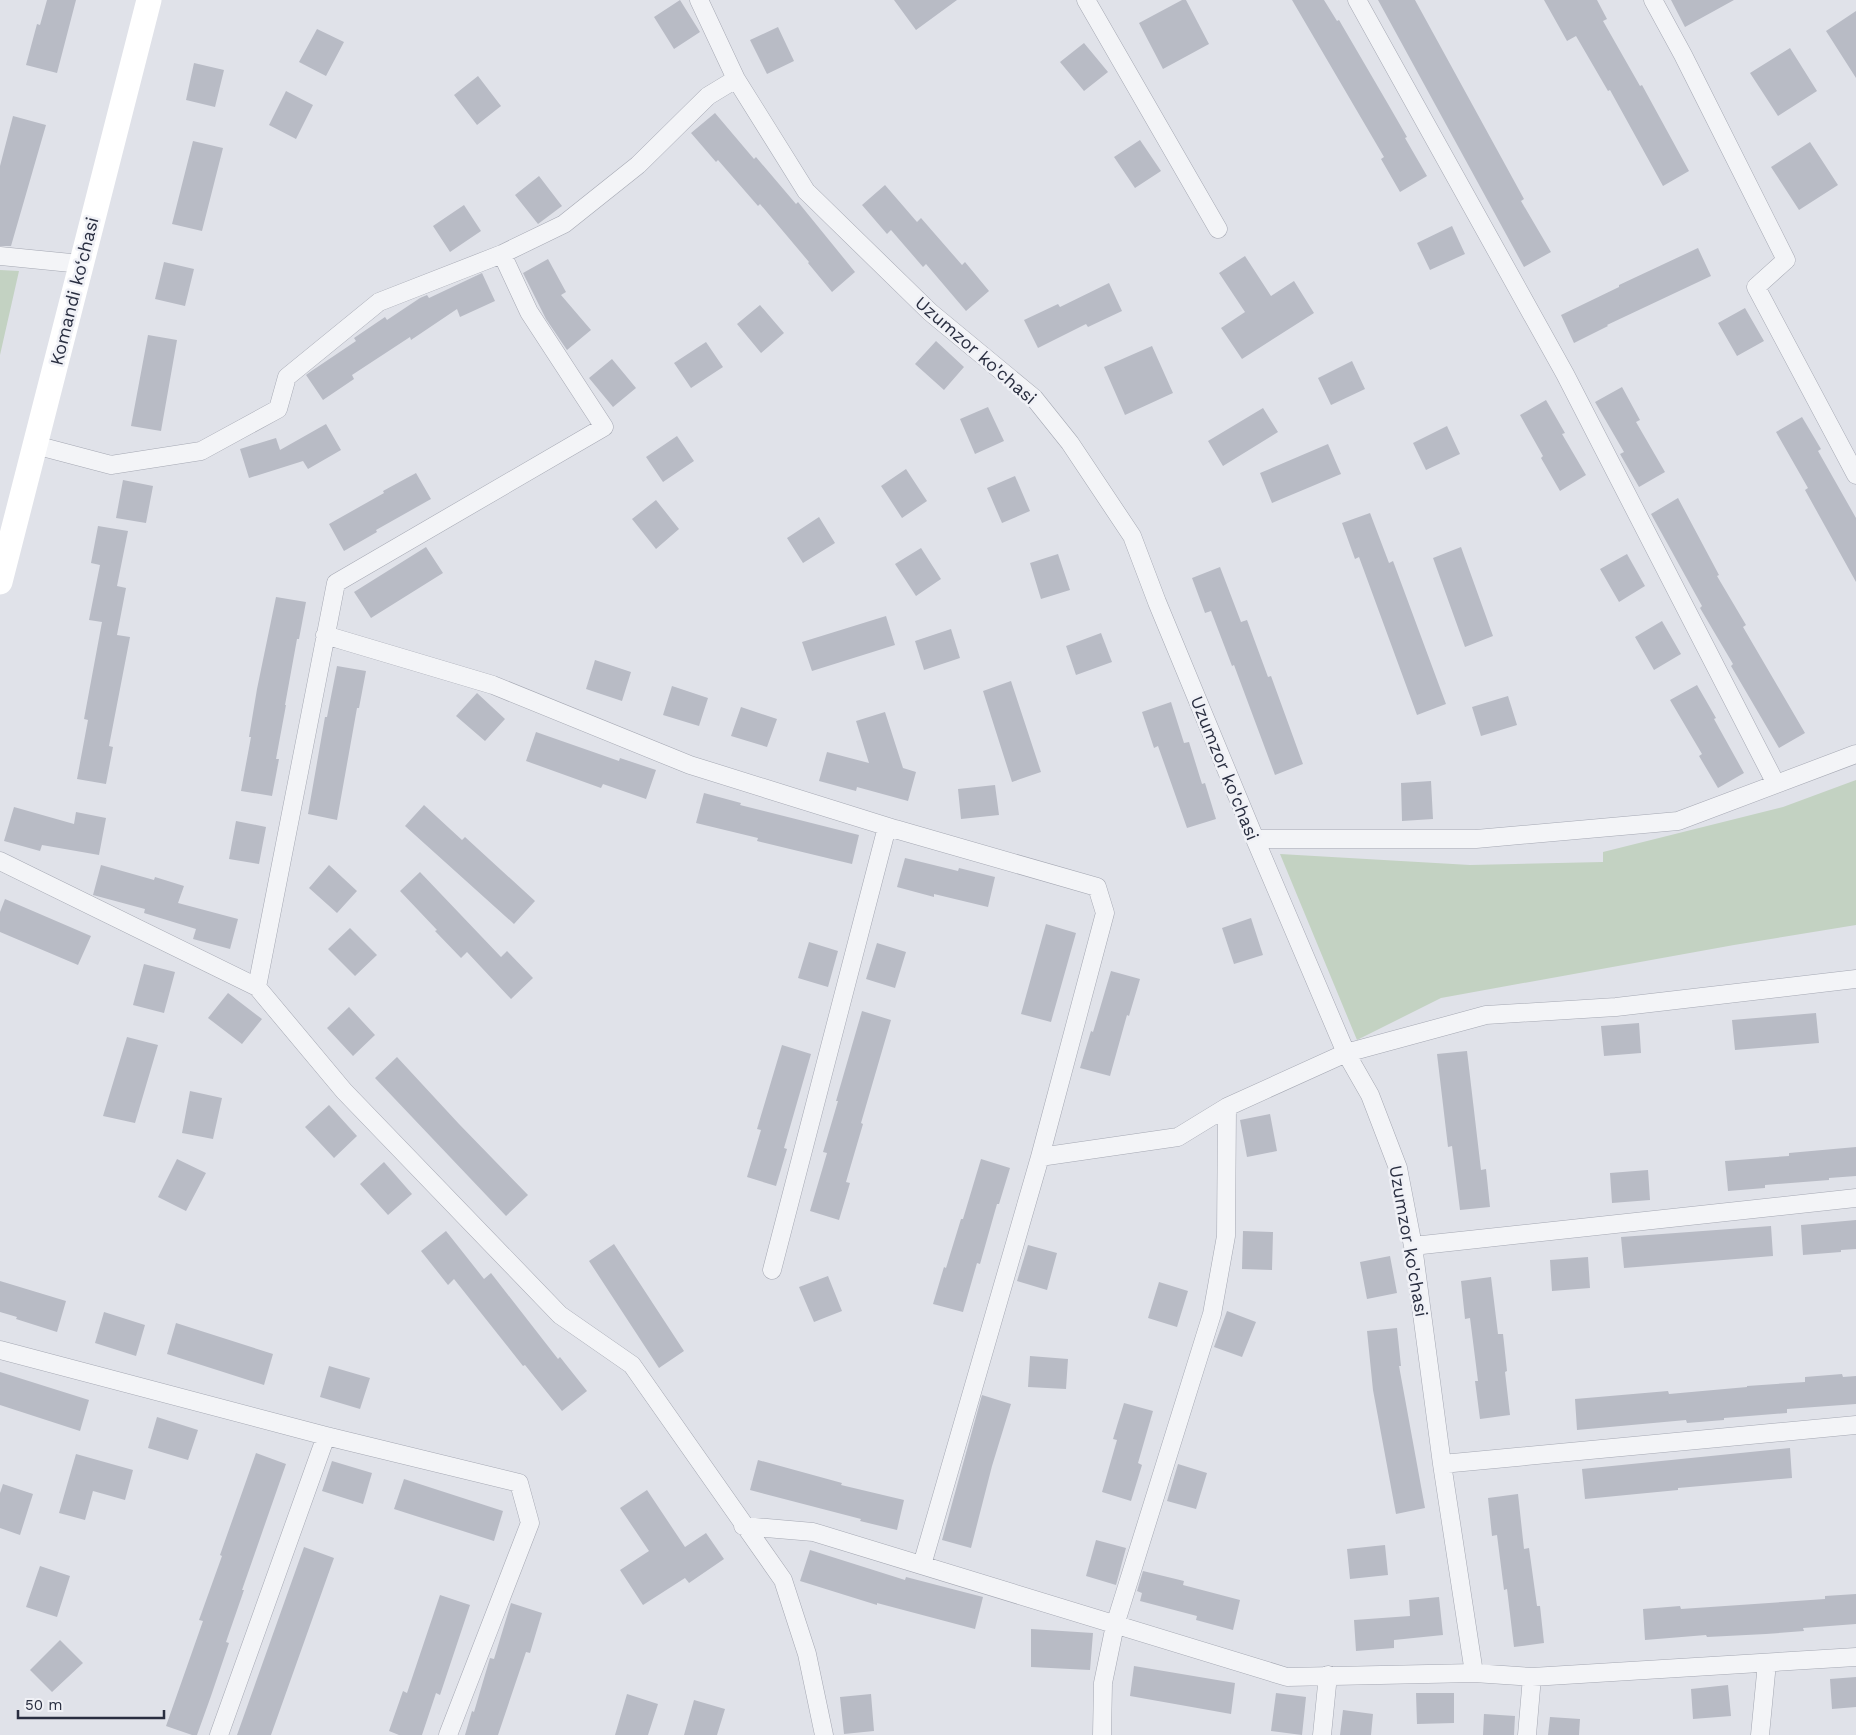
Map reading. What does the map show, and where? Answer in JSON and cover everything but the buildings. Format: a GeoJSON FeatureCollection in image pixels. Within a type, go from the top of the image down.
{"type":"FeatureCollection","features":[{"type":"Feature","properties":{"kind":"main road","name":"Komandi ko‘chasi"},"geometry":{"type":"LineString","coordinates":[[0,582],[149,0]]}},
{"type":"Feature","properties":{"kind":"street","name":"Uzumzor ko'chasi"},"geometry":{"type":"LineString","coordinates":[[699,0],[736,79],[806,191],[930,312],[1034,398],[1070,442],[1132,536],[1157,602],[1255,839],[1346,1053],[1370,1095],[1398,1168],[1413,1246],[1442,1464],[1474,1673]]}},
{"type":"Feature","properties":{"kind":"street"},"geometry":{"type":"LineString","coordinates":[[1086,0],[1218,229]]}},
{"type":"Feature","properties":{"kind":"street"},"geometry":{"type":"LineString","coordinates":[[1357,0],[1565,374],[1776,784]]}},
{"type":"Feature","properties":{"kind":"street"},"geometry":{"type":"LineString","coordinates":[[1653,0],[1683,54],[1786,260],[1756,287],[1856,475]]}},
{"type":"Feature","properties":{"kind":"street"},"geometry":{"type":"LineString","coordinates":[[35,445],[111,465],[201,451],[278,409],[287,377],[379,302],[502,254],[564,224],[638,166],[708,96],[736,79]]}},
{"type":"Feature","properties":{"kind":"street"},"geometry":{"type":"LineString","coordinates":[[257,987],[336,583],[604,427],[529,312],[502,254]]}},
{"type":"Feature","properties":{"kind":"street"},"geometry":{"type":"LineString","coordinates":[[0,256],[81,264]]}},
{"type":"Feature","properties":{"kind":"street"},"geometry":{"type":"LineString","coordinates":[[325,635],[493,685],[690,765],[887,827],[1097,887],[1106,912],[1040,1157],[922,1566]]}},
{"type":"Feature","properties":{"kind":"street"},"geometry":{"type":"LineString","coordinates":[[1255,839],[1476,839],[1678,821],[1856,754]]}},
{"type":"Feature","properties":{"kind":"street"},"geometry":{"type":"LineString","coordinates":[[772,1270],[887,827]]}},
{"type":"Feature","properties":{"kind":"street"},"geometry":{"type":"LineString","coordinates":[[0,861],[257,987],[344,1091],[560,1315],[632,1365],[743,1526],[783,1580],[807,1654],[824,1735]]}},
{"type":"Feature","properties":{"kind":"street"},"geometry":{"type":"LineString","coordinates":[[1040,1157],[1178,1138],[1227,1107],[1346,1053],[1486,1015],[1616,1006],[1856,980]]}},
{"type":"Feature","properties":{"kind":"street"},"geometry":{"type":"LineString","coordinates":[[1102,1735],[1103,1683],[1115,1625],[1212,1314],[1226,1236],[1227,1107]]}},
{"type":"Feature","properties":{"kind":"street"},"geometry":{"type":"LineString","coordinates":[[1413,1246],[1856,1198]]}},
{"type":"Feature","properties":{"kind":"street"},"geometry":{"type":"LineString","coordinates":[[0,1350],[326,1436],[519,1483],[530,1522],[448,1735]]}},
{"type":"Feature","properties":{"kind":"street"},"geometry":{"type":"LineString","coordinates":[[1442,1464],[1856,1425]]}},
{"type":"Feature","properties":{"kind":"street"},"geometry":{"type":"LineString","coordinates":[[219,1735],[326,1436]]}},
{"type":"Feature","properties":{"kind":"street"},"geometry":{"type":"LineString","coordinates":[[743,1526],[813,1532],[1287,1677],[1474,1673],[1532,1676],[1856,1657]]}},
{"type":"Feature","properties":{"kind":"street"},"geometry":{"type":"LineString","coordinates":[[1760,1735],[1767,1663]]}},
{"type":"Feature","properties":{"kind":"street"},"geometry":{"type":"LineString","coordinates":[[1322,1735],[1328,1675]]}},
{"type":"Feature","properties":{"kind":"street"},"geometry":{"type":"LineString","coordinates":[[1527,1735],[1532,1676]]}},
{"type":"Feature","properties":{"kind":"green space"},"geometry":{"type":"Polygon","coordinates":[[[0,270],[19,271],[0,355],[0,270]]]}},
{"type":"Feature","properties":{"kind":"green space"},"geometry":{"type":"Polygon","coordinates":[[[1856,780],[1856,925],[1441,998],[1357,1040],[1280,854],[1470,865],[1603,862],[1603,852],[1783,807],[1856,780]]]}}]}
